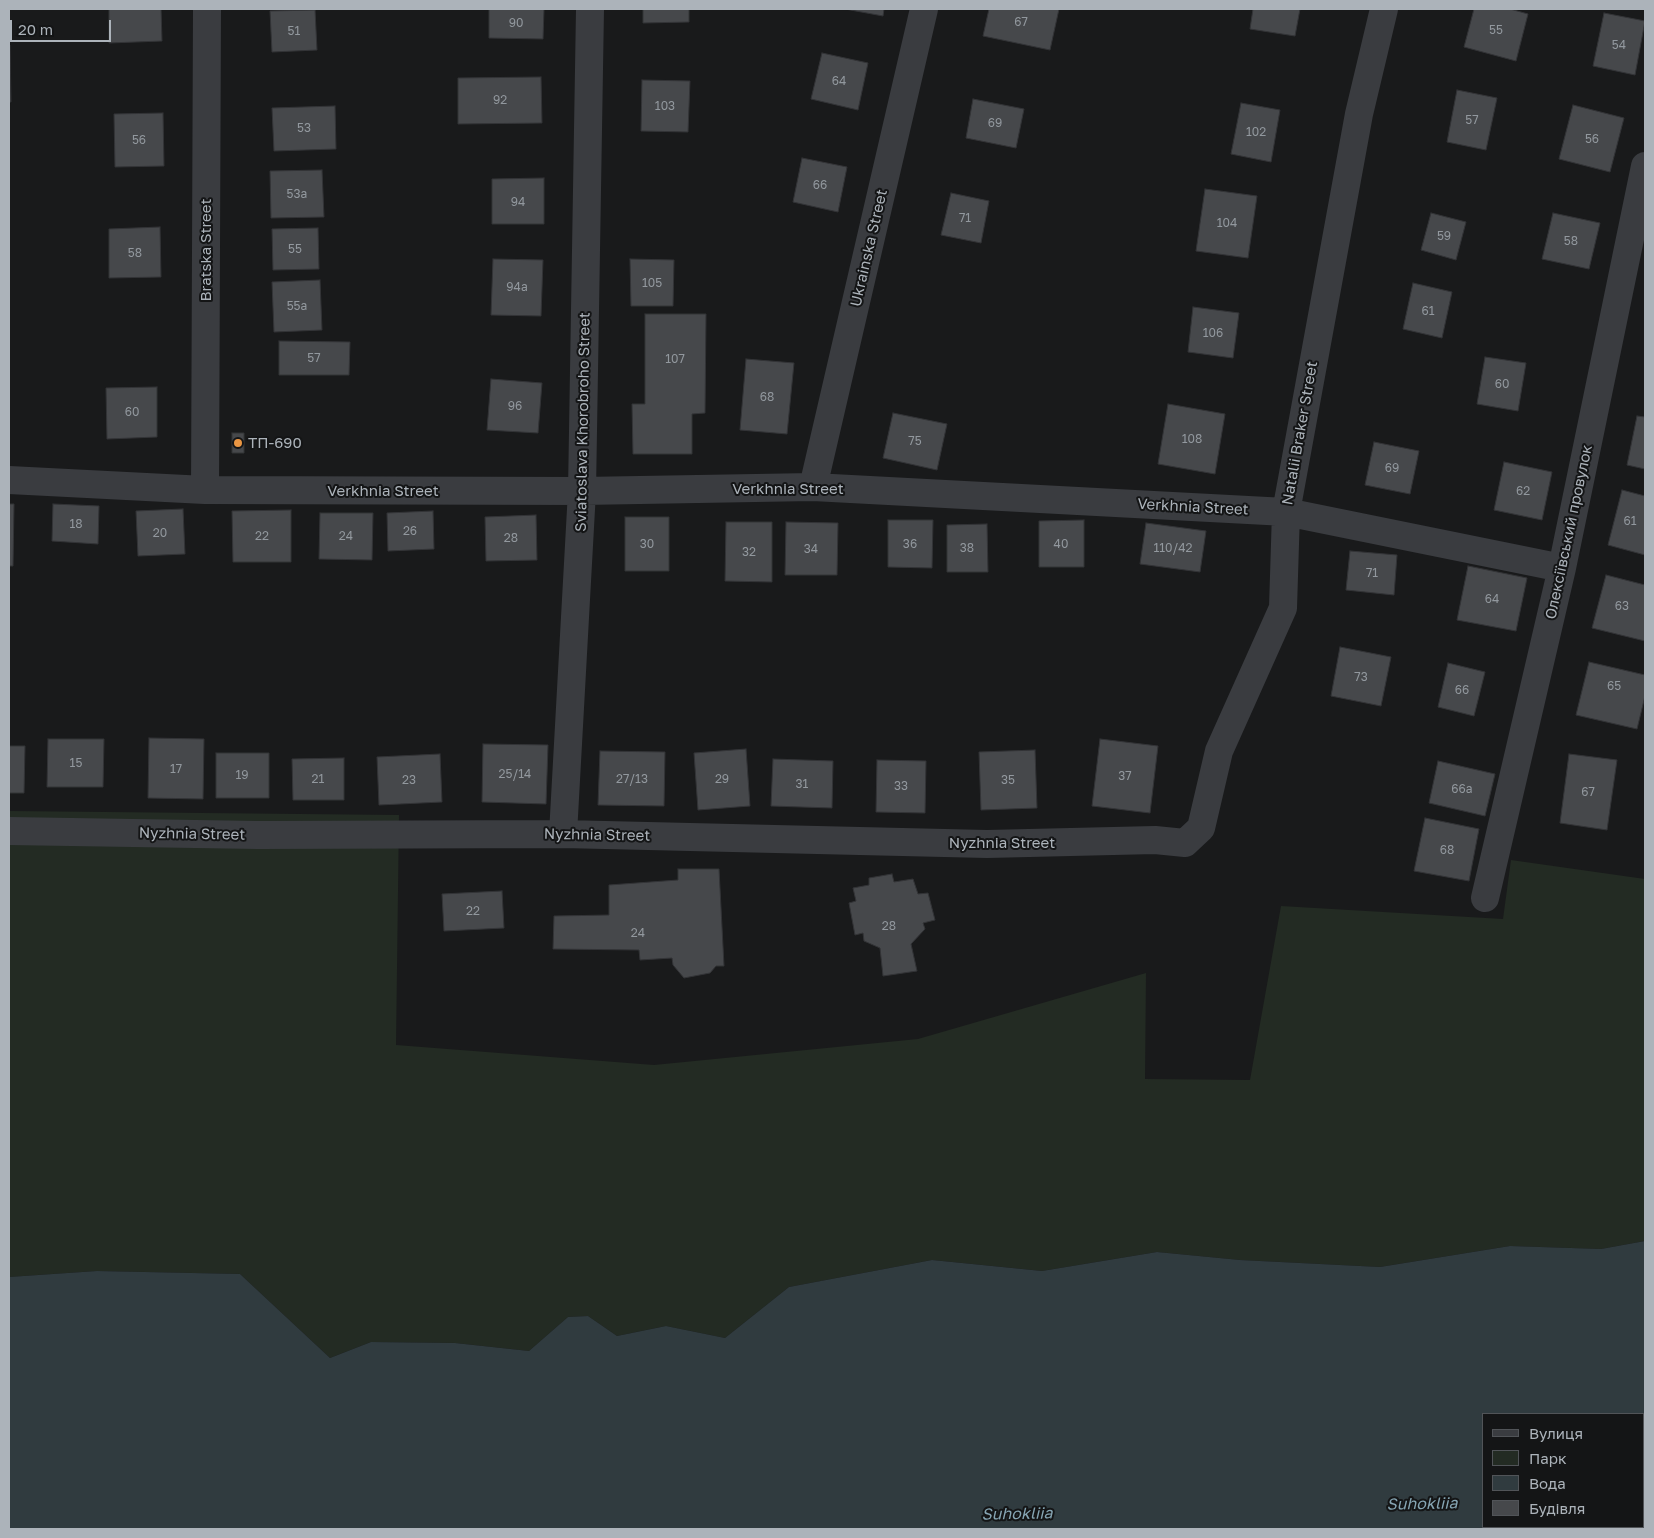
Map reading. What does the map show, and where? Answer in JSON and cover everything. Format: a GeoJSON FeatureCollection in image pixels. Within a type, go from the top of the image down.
{"type":"FeatureCollection","features":[{"type":"Feature","properties":{"kind":"street","name":"Bratska Street"},"geometry":{"type":"LineString","coordinates":[[205,490],[207,9]]}},
{"type":"Feature","properties":{"kind":"street","name":"Sviatoslava Khorobroho Street"},"geometry":{"type":"LineString","coordinates":[[563,834],[582,492],[590,9]]}},
{"type":"Feature","properties":{"kind":"street","name":"Ukrainska Street"},"geometry":{"type":"LineString","coordinates":[[813,488],[924,9]]}},
{"type":"Feature","properties":{"kind":"street","name":"Natalii Braker Street"},"geometry":{"type":"LineString","coordinates":[[1185,842],[1201,828],[1219,751],[1283,608],[1286,512],[1359,114],[1384,9]]}},
{"type":"Feature","properties":{"kind":"street","name":"Олексіївський провулок"},"geometry":{"type":"LineString","coordinates":[[1485,898],[1562,568],[1645,166]]}},
{"type":"Feature","properties":{"kind":"street","name":"Verkhnia Street"},"geometry":{"type":"LineString","coordinates":[[9,480],[205,490],[582,492],[813,488],[1286,512],[1562,568]]}},
{"type":"Feature","properties":{"kind":"street","name":"Nyzhnia Street"},"geometry":{"type":"LineString","coordinates":[[9,831],[258,835],[563,834],[987,844],[1155,840],[1185,842]]}},
{"type":"Feature","properties":{"kind":"green space"},"geometry":{"type":"Polygon","coordinates":[[[9,811],[399,815],[396,1045],[654,1065],[918,1039],[1146,973],[1145,1079],[1250,1080],[1281,906],[1503,919],[1511,860],[1645,879],[1645,1241],[1601,1249],[1510,1246],[1380,1267],[1240,1260],[1157,1252],[1042,1271],[932,1260],[789,1287],[725,1338],[666,1326],[617,1336],[588,1316],[568,1317],[529,1351],[455,1343],[371,1342],[330,1358],[240,1274],[97,1271],[9,1277],[9,811]]]}},
{"type":"Feature","properties":{"kind":"water","name":"Suhokliia"},"geometry":{"type":"Polygon","coordinates":[[[1645,1241],[1645,1529],[9,1529],[9,1277],[97,1271],[240,1274],[330,1358],[371,1342],[455,1343],[529,1351],[568,1317],[588,1316],[617,1336],[666,1326],[725,1338],[789,1287],[932,1260],[1042,1271],[1157,1252],[1240,1260],[1380,1267],[1510,1246],[1601,1249],[1645,1241]]]}},
{"type":"Feature","properties":{"kind":"building"},"geometry":{"type":"Polygon","coordinates":[[[109,9],[161,9],[162,41],[109,43],[109,9]]]}},
{"type":"Feature","properties":{"kind":"building"},"geometry":{"type":"Polygon","coordinates":[[[489,9],[544,9],[543,39],[489,38],[489,9]]]}},
{"type":"Feature","properties":{"kind":"building"},"geometry":{"type":"Polygon","coordinates":[[[643,9],[689,9],[689,22],[643,23],[643,9]]]}},
{"type":"Feature","properties":{"kind":"building"},"geometry":{"type":"Polygon","coordinates":[[[845,9],[884,9],[883,16],[845,9]]]}},
{"type":"Feature","properties":{"kind":"building"},"geometry":{"type":"Polygon","coordinates":[[[989,9],[1059,9],[1050,50],[983,36],[989,9]]]}},
{"type":"Feature","properties":{"kind":"building"},"geometry":{"type":"Polygon","coordinates":[[[1253,9],[1300,9],[1295,36],[1250,29],[1253,9]]]}},
{"type":"Feature","properties":{"kind":"building"},"geometry":{"type":"Polygon","coordinates":[[[1474,9],[1510,9],[1528,14],[1516,61],[1464,47],[1474,9]]]}},
{"type":"Feature","properties":{"kind":"building"},"geometry":{"type":"Polygon","coordinates":[[[315,10],[317,50],[272,52],[270,11],[315,10]]]}},
{"type":"Feature","properties":{"kind":"building"},"geometry":{"type":"Polygon","coordinates":[[[1604,13],[1645,21],[1635,75],[1593,66],[1604,13]]]}},
{"type":"Feature","properties":{"kind":"building"},"geometry":{"type":"Polygon","coordinates":[[[10,45],[11,102],[9,102],[10,45]]]}},
{"type":"Feature","properties":{"kind":"building"},"geometry":{"type":"Polygon","coordinates":[[[822,53],[868,63],[858,110],[811,99],[822,53]]]}},
{"type":"Feature","properties":{"kind":"building"},"geometry":{"type":"Polygon","coordinates":[[[541,77],[542,123],[458,124],[458,78],[541,77]]]}},
{"type":"Feature","properties":{"kind":"building"},"geometry":{"type":"Polygon","coordinates":[[[642,80],[690,81],[688,132],[641,131],[642,80]]]}},
{"type":"Feature","properties":{"kind":"building"},"geometry":{"type":"Polygon","coordinates":[[[1457,90],[1497,98],[1486,150],[1447,142],[1457,90]]]}},
{"type":"Feature","properties":{"kind":"building"},"geometry":{"type":"Polygon","coordinates":[[[973,99],[1024,109],[1016,148],[966,138],[973,99]]]}},
{"type":"Feature","properties":{"kind":"building"},"geometry":{"type":"Polygon","coordinates":[[[1241,103],[1280,110],[1271,162],[1231,154],[1241,103]]]}},
{"type":"Feature","properties":{"kind":"building"},"geometry":{"type":"Polygon","coordinates":[[[1573,105],[1624,118],[1610,172],[1559,159],[1573,105]]]}},
{"type":"Feature","properties":{"kind":"building"},"geometry":{"type":"Polygon","coordinates":[[[335,106],[336,149],[274,151],[272,108],[335,106]]]}},
{"type":"Feature","properties":{"kind":"building"},"geometry":{"type":"Polygon","coordinates":[[[163,113],[164,166],[115,167],[114,114],[163,113]]]}},
{"type":"Feature","properties":{"kind":"building"},"geometry":{"type":"Polygon","coordinates":[[[802,158],[847,167],[838,212],[793,202],[802,158]]]}},
{"type":"Feature","properties":{"kind":"building"},"geometry":{"type":"Polygon","coordinates":[[[322,170],[324,217],[271,218],[270,171],[322,170]]]}},
{"type":"Feature","properties":{"kind":"building"},"geometry":{"type":"Polygon","coordinates":[[[544,178],[544,224],[492,224],[492,179],[544,178]]]}},
{"type":"Feature","properties":{"kind":"building"},"geometry":{"type":"Polygon","coordinates":[[[1205,189],[1257,196],[1248,258],[1196,251],[1205,189]]]}},
{"type":"Feature","properties":{"kind":"building"},"geometry":{"type":"Polygon","coordinates":[[[951,193],[989,201],[981,243],[941,235],[951,193]]]}},
{"type":"Feature","properties":{"kind":"building"},"geometry":{"type":"Polygon","coordinates":[[[1431,213],[1466,222],[1456,260],[1421,250],[1431,213]]]}},
{"type":"Feature","properties":{"kind":"building"},"geometry":{"type":"Polygon","coordinates":[[[1553,213],[1600,223],[1589,269],[1542,259],[1553,213]]]}},
{"type":"Feature","properties":{"kind":"building"},"geometry":{"type":"Polygon","coordinates":[[[160,227],[161,277],[109,278],[109,229],[160,227]]]}},
{"type":"Feature","properties":{"kind":"building"},"geometry":{"type":"Polygon","coordinates":[[[318,228],[319,269],[273,270],[272,229],[318,228]]]}},
{"type":"Feature","properties":{"kind":"building"},"geometry":{"type":"Polygon","coordinates":[[[493,259],[543,260],[541,316],[491,315],[493,259]]]}},
{"type":"Feature","properties":{"kind":"building"},"geometry":{"type":"Polygon","coordinates":[[[630,259],[674,260],[673,306],[631,306],[630,259]]]}},
{"type":"Feature","properties":{"kind":"building"},"geometry":{"type":"Polygon","coordinates":[[[320,280],[322,330],[274,332],[272,282],[320,280]]]}},
{"type":"Feature","properties":{"kind":"building"},"geometry":{"type":"Polygon","coordinates":[[[1413,283],[1452,292],[1442,338],[1403,329],[1413,283]]]}},
{"type":"Feature","properties":{"kind":"building"},"geometry":{"type":"Polygon","coordinates":[[[1193,307],[1239,313],[1233,358],[1188,352],[1193,307]]]}},
{"type":"Feature","properties":{"kind":"building"},"geometry":{"type":"Polygon","coordinates":[[[645,314],[706,314],[705,413],[692,414],[692,454],[633,454],[632,404],[645,404],[645,314]]]}},
{"type":"Feature","properties":{"kind":"building"},"geometry":{"type":"Polygon","coordinates":[[[279,341],[350,342],[349,375],[279,375],[279,341]]]}},
{"type":"Feature","properties":{"kind":"building"},"geometry":{"type":"Polygon","coordinates":[[[1485,357],[1526,363],[1518,411],[1477,404],[1485,357]]]}},
{"type":"Feature","properties":{"kind":"building"},"geometry":{"type":"Polygon","coordinates":[[[746,359],[794,363],[787,434],[740,430],[746,359]]]}},
{"type":"Feature","properties":{"kind":"building"},"geometry":{"type":"Polygon","coordinates":[[[491,379],[542,383],[538,433],[487,430],[491,379]]]}},
{"type":"Feature","properties":{"kind":"building"},"geometry":{"type":"Polygon","coordinates":[[[157,387],[157,437],[107,439],[106,388],[157,387]]]}},
{"type":"Feature","properties":{"kind":"building"},"geometry":{"type":"Polygon","coordinates":[[[1168,404],[1225,414],[1215,474],[1158,464],[1168,404]]]}},
{"type":"Feature","properties":{"kind":"building"},"geometry":{"type":"Polygon","coordinates":[[[893,413],[947,424],[937,470],[883,458],[893,413]]]}},
{"type":"Feature","properties":{"kind":"building"},"geometry":{"type":"Polygon","coordinates":[[[1637,416],[1645,417],[1645,469],[1627,465],[1637,416]]]}},
{"type":"Feature","properties":{"kind":"building","name":"ТП-690"},"geometry":{"type":"Polygon","coordinates":[[[232,433],[244,433],[244,453],[232,453],[232,433]]]}},
{"type":"Feature","properties":{"kind":"building"},"geometry":{"type":"Polygon","coordinates":[[[1374,442],[1419,451],[1410,494],[1365,485],[1374,442]]]}},
{"type":"Feature","properties":{"kind":"building"},"geometry":{"type":"Polygon","coordinates":[[[1504,462],[1552,472],[1542,520],[1494,510],[1504,462]]]}},
{"type":"Feature","properties":{"kind":"building"},"geometry":{"type":"Polygon","coordinates":[[[1622,490],[1645,496],[1645,555],[1608,545],[1622,490]]]}},
{"type":"Feature","properties":{"kind":"building"},"geometry":{"type":"Polygon","coordinates":[[[9,504],[14,504],[13,566],[9,566],[9,504]]]}},
{"type":"Feature","properties":{"kind":"building"},"geometry":{"type":"Polygon","coordinates":[[[53,504],[99,506],[98,544],[52,541],[53,504]]]}},
{"type":"Feature","properties":{"kind":"building"},"geometry":{"type":"Polygon","coordinates":[[[183,509],[185,554],[138,556],[136,511],[183,509]]]}},
{"type":"Feature","properties":{"kind":"building"},"geometry":{"type":"Polygon","coordinates":[[[291,510],[291,562],[233,562],[232,511],[291,510]]]}},
{"type":"Feature","properties":{"kind":"building"},"geometry":{"type":"Polygon","coordinates":[[[433,511],[434,549],[388,551],[387,513],[433,511]]]}},
{"type":"Feature","properties":{"kind":"building"},"geometry":{"type":"Polygon","coordinates":[[[320,513],[373,513],[372,560],[319,559],[320,513]]]}},
{"type":"Feature","properties":{"kind":"building"},"geometry":{"type":"Polygon","coordinates":[[[536,515],[537,560],[486,561],[485,517],[536,515]]]}},
{"type":"Feature","properties":{"kind":"building"},"geometry":{"type":"Polygon","coordinates":[[[625,517],[669,517],[669,571],[625,571],[625,517]]]}},
{"type":"Feature","properties":{"kind":"building"},"geometry":{"type":"Polygon","coordinates":[[[888,520],[933,520],[932,568],[888,567],[888,520]]]}},
{"type":"Feature","properties":{"kind":"building"},"geometry":{"type":"Polygon","coordinates":[[[1084,520],[1084,567],[1039,567],[1039,521],[1084,520]]]}},
{"type":"Feature","properties":{"kind":"building"},"geometry":{"type":"Polygon","coordinates":[[[726,522],[772,522],[772,582],[725,581],[726,522]]]}},
{"type":"Feature","properties":{"kind":"building"},"geometry":{"type":"Polygon","coordinates":[[[786,522],[838,523],[837,575],[785,575],[786,522]]]}},
{"type":"Feature","properties":{"kind":"building"},"geometry":{"type":"Polygon","coordinates":[[[1146,523],[1206,531],[1200,572],[1140,564],[1146,523]]]}},
{"type":"Feature","properties":{"kind":"building"},"geometry":{"type":"Polygon","coordinates":[[[987,524],[988,572],[947,572],[947,525],[987,524]]]}},
{"type":"Feature","properties":{"kind":"building"},"geometry":{"type":"Polygon","coordinates":[[[1350,551],[1397,555],[1394,595],[1346,590],[1350,551]]]}},
{"type":"Feature","properties":{"kind":"building"},"geometry":{"type":"Polygon","coordinates":[[[1468,566],[1527,578],[1516,631],[1457,620],[1468,566]]]}},
{"type":"Feature","properties":{"kind":"building"},"geometry":{"type":"Polygon","coordinates":[[[1606,575],[1645,585],[1645,641],[1592,628],[1606,575]]]}},
{"type":"Feature","properties":{"kind":"building"},"geometry":{"type":"Polygon","coordinates":[[[1340,647],[1391,657],[1381,706],[1331,696],[1340,647]]]}},
{"type":"Feature","properties":{"kind":"building"},"geometry":{"type":"Polygon","coordinates":[[[1589,662],[1645,675],[1645,696],[1637,729],[1576,715],[1589,662]]]}},
{"type":"Feature","properties":{"kind":"building"},"geometry":{"type":"Polygon","coordinates":[[[1448,663],[1485,672],[1474,716],[1438,707],[1448,663]]]}},
{"type":"Feature","properties":{"kind":"building"},"geometry":{"type":"Polygon","coordinates":[[[149,738],[204,739],[203,799],[148,798],[149,738]]]}},
{"type":"Feature","properties":{"kind":"building"},"geometry":{"type":"Polygon","coordinates":[[[48,739],[104,739],[103,787],[47,787],[48,739]]]}},
{"type":"Feature","properties":{"kind":"building"},"geometry":{"type":"Polygon","coordinates":[[[1100,739],[1158,746],[1150,813],[1092,806],[1100,739]]]}},
{"type":"Feature","properties":{"kind":"building"},"geometry":{"type":"Polygon","coordinates":[[[483,744],[548,745],[546,804],[482,802],[483,744]]]}},
{"type":"Feature","properties":{"kind":"building"},"geometry":{"type":"Polygon","coordinates":[[[9,746],[25,746],[24,793],[9,793],[9,746]]]}},
{"type":"Feature","properties":{"kind":"building"},"geometry":{"type":"Polygon","coordinates":[[[746,749],[750,806],[698,810],[694,753],[746,749]]]}},
{"type":"Feature","properties":{"kind":"building"},"geometry":{"type":"Polygon","coordinates":[[[1035,750],[1037,808],[981,810],[979,752],[1035,750]]]}},
{"type":"Feature","properties":{"kind":"building"},"geometry":{"type":"Polygon","coordinates":[[[600,751],[665,752],[664,806],[598,805],[600,751]]]}},
{"type":"Feature","properties":{"kind":"building"},"geometry":{"type":"Polygon","coordinates":[[[216,753],[269,753],[269,798],[216,798],[216,753]]]}},
{"type":"Feature","properties":{"kind":"building"},"geometry":{"type":"Polygon","coordinates":[[[440,754],[442,802],[379,805],[377,757],[440,754]]]}},
{"type":"Feature","properties":{"kind":"building"},"geometry":{"type":"Polygon","coordinates":[[[1569,754],[1617,760],[1607,830],[1560,823],[1569,754]]]}},
{"type":"Feature","properties":{"kind":"building"},"geometry":{"type":"Polygon","coordinates":[[[344,758],[344,800],[293,800],[292,759],[344,758]]]}},
{"type":"Feature","properties":{"kind":"building"},"geometry":{"type":"Polygon","coordinates":[[[773,759],[833,761],[832,808],[771,806],[773,759]]]}},
{"type":"Feature","properties":{"kind":"building"},"geometry":{"type":"Polygon","coordinates":[[[877,760],[926,761],[925,813],[876,812],[877,760]]]}},
{"type":"Feature","properties":{"kind":"building"},"geometry":{"type":"Polygon","coordinates":[[[1438,761],[1495,774],[1485,816],[1429,803],[1438,761]]]}},
{"type":"Feature","properties":{"kind":"building"},"geometry":{"type":"Polygon","coordinates":[[[1425,818],[1479,829],[1469,881],[1414,871],[1425,818]]]}},
{"type":"Feature","properties":{"kind":"building"},"geometry":{"type":"Polygon","coordinates":[[[678,869],[719,869],[724,966],[716,966],[710,973],[684,978],[673,965],[672,958],[640,960],[639,950],[553,949],[554,916],[609,915],[609,885],[678,880],[678,869]]]}},
{"type":"Feature","properties":{"kind":"building"},"geometry":{"type":"Polygon","coordinates":[[[892,874],[894,882],[913,879],[918,894],[928,893],[935,920],[923,923],[925,929],[911,944],[917,971],[883,976],[880,948],[864,941],[863,933],[855,935],[849,903],[856,901],[853,888],[869,885],[869,878],[892,874]]]}},
{"type":"Feature","properties":{"kind":"building"},"geometry":{"type":"Polygon","coordinates":[[[502,891],[504,928],[444,931],[442,894],[502,891]]]}},
{"type":"Feature","properties":{"kind":"place","name":"ТП-690"},"geometry":{"type":"Point","coordinates":[238,443]}}]}
